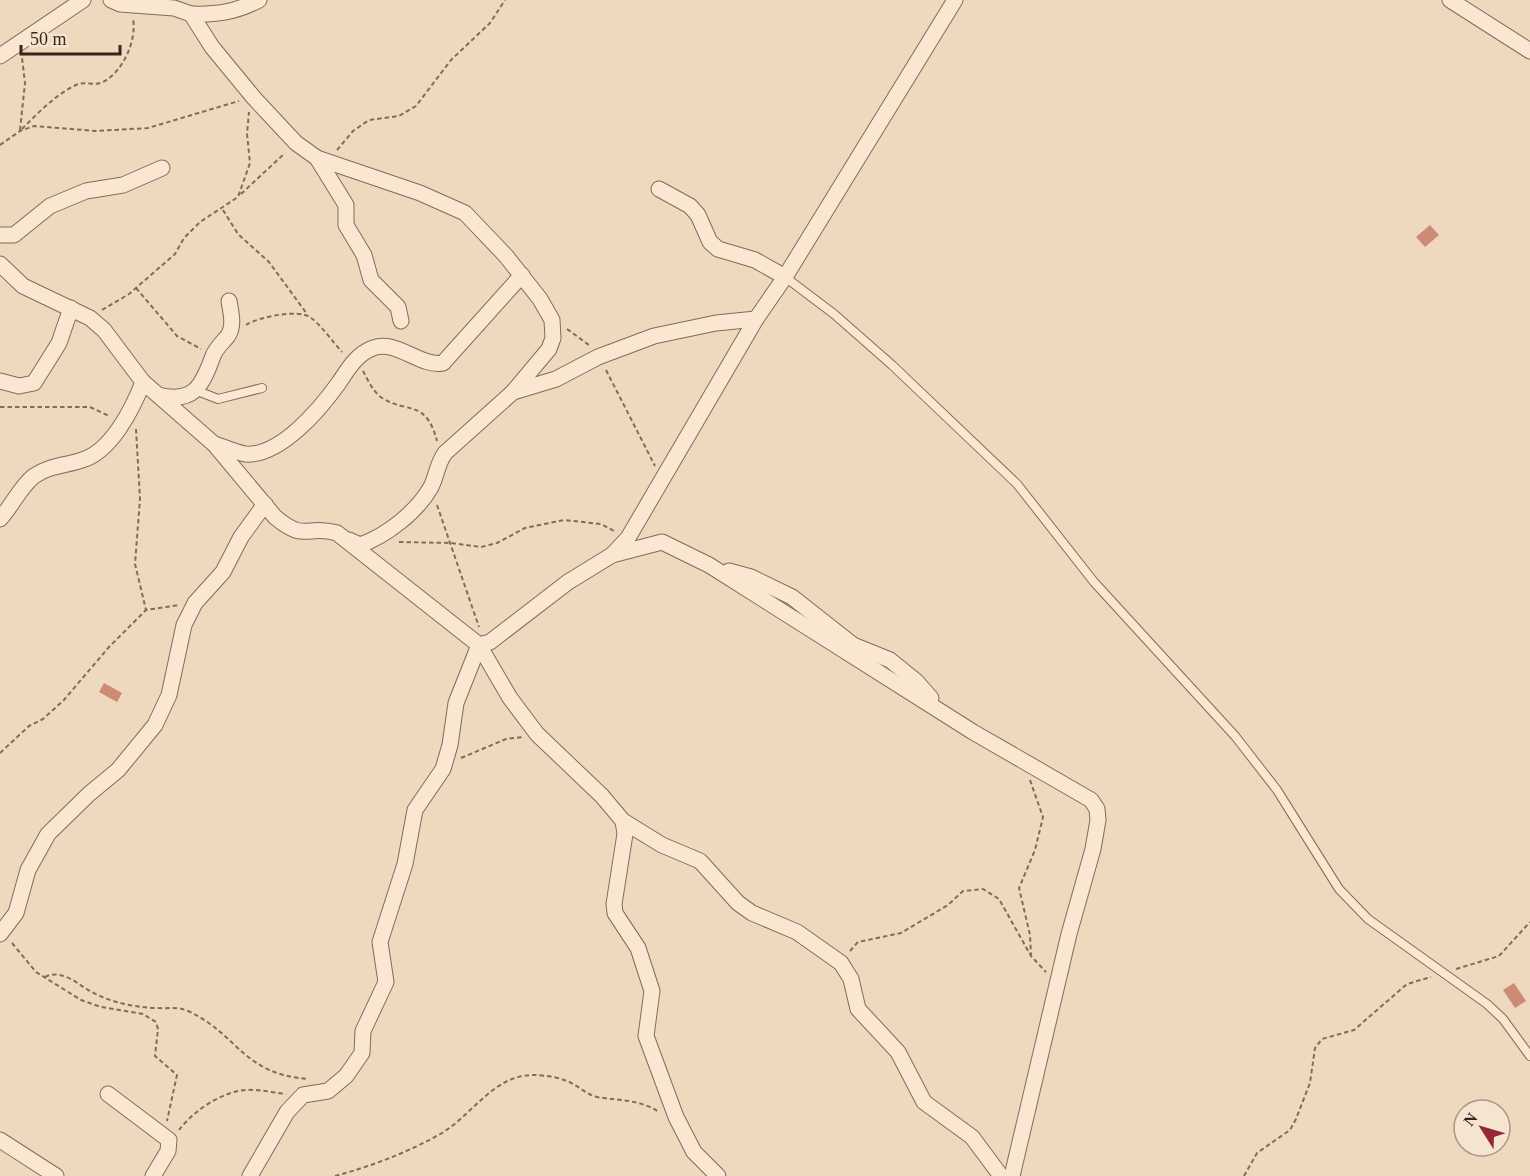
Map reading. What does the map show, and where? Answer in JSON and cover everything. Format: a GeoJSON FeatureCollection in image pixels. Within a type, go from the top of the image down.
{"type":"FeatureCollection","features":[{"type":"Feature","properties":{"kind":"street"},"geometry":{"type":"LineString","coordinates":[[0,56],[83,0]]}},
{"type":"Feature","properties":{"kind":"street"},"geometry":{"type":"LineString","coordinates":[[111,0],[131,6],[174,8],[191,14],[216,15],[235,11],[259,0]]}},
{"type":"Feature","properties":{"kind":"street"},"geometry":{"type":"LineString","coordinates":[[250,1176],[281,1120],[303,1095],[328,1091],[346,1076],[362,1053],[363,1031],[386,982],[380,942],[405,864],[416,810],[443,770],[450,745],[456,703],[485,644],[568,582],[612,555],[628,538],[756,319],[785,277],[955,0]]}},
{"type":"Feature","properties":{"kind":"street"},"geometry":{"type":"LineString","coordinates":[[1450,0],[1530,51]]}},
{"type":"Feature","properties":{"kind":"street"},"geometry":{"type":"LineString","coordinates":[[0,264],[23,286],[90,318],[104,330],[143,382],[214,444],[275,517],[295,531],[304,533],[324,529],[360,545],[387,532],[430,488],[438,462],[513,392],[549,349],[553,338],[552,320],[522,276],[465,213],[420,193],[317,158],[296,143],[254,98],[212,46],[191,14]]}},
{"type":"Feature","properties":{"kind":"street"},"geometry":{"type":"LineString","coordinates":[[317,158],[346,205],[346,225],[364,255],[371,280],[398,307],[401,321]]}},
{"type":"Feature","properties":{"kind":"street"},"geometry":{"type":"LineString","coordinates":[[0,235],[14,235],[50,206],[73,196],[123,185],[162,168]]}},
{"type":"Feature","properties":{"kind":"street"},"geometry":{"type":"LineString","coordinates":[[659,189],[690,206],[698,215],[710,242],[718,249],[755,260],[785,277]]}},
{"type":"Feature","properties":{"kind":"street"},"geometry":{"type":"LineString","coordinates":[[214,444],[246,454],[265,450],[282,441],[312,417],[356,359],[374,347],[387,347],[433,364],[443,363],[522,276]]}},
{"type":"Feature","properties":{"kind":"street"},"geometry":{"type":"LineString","coordinates":[[158,395],[173,399],[195,390],[207,376],[218,347],[228,336],[232,323],[229,301]]}},
{"type":"Feature","properties":{"kind":"street"},"geometry":{"type":"LineString","coordinates":[[0,381],[19,386],[34,384],[55,350],[71,308]]}},
{"type":"Feature","properties":{"kind":"street"},"geometry":{"type":"LineString","coordinates":[[513,392],[556,379],[598,357],[628,345],[683,328],[756,319]]}},
{"type":"Feature","properties":{"kind":"street"},"geometry":{"type":"LineString","coordinates":[[0,519],[33,477],[56,465],[92,457],[132,409],[143,382]]}},
{"type":"Feature","properties":{"kind":"street"},"geometry":{"type":"LineString","coordinates":[[1,933],[16,913],[28,870],[48,834],[89,794],[118,770],[155,725],[169,695],[184,626],[195,603],[223,572],[241,537],[265,504]]}},
{"type":"Feature","properties":{"kind":"street"},"geometry":{"type":"LineString","coordinates":[[628,538],[662,543],[709,565],[1023,761],[1078,791],[1097,808],[1098,820],[1093,849],[1012,1176]]}},
{"type":"Feature","properties":{"kind":"street"},"geometry":{"type":"LineString","coordinates":[[350,540],[485,644],[510,698],[537,734],[602,796],[622,821],[662,845],[700,861],[738,903],[752,913],[797,932],[841,963],[851,978],[858,1009],[898,1052],[924,1102],[972,1137],[1001,1176]]}},
{"type":"Feature","properties":{"kind":"street"},"geometry":{"type":"LineString","coordinates":[[612,555],[662,543]]}},
{"type":"Feature","properties":{"kind":"street"},"geometry":{"type":"LineString","coordinates":[[622,821],[625,834],[616,886],[615,914],[638,948],[652,991],[646,1036],[681,1127],[694,1152],[718,1176]]}},
{"type":"Feature","properties":{"kind":"street"},"geometry":{"type":"LineString","coordinates":[[108,1094],[167,1140],[153,1176]]}},
{"type":"Feature","properties":{"kind":"street"},"geometry":{"type":"LineString","coordinates":[[0,1140],[57,1176]]}},
{"type":"Feature","properties":{"kind":"lane"},"geometry":{"type":"LineString","coordinates":[[785,277],[834,314],[900,372],[1017,484],[1094,582],[1235,736],[1277,789],[1339,889],[1368,919],[1467,988],[1503,1019],[1530,1056]]}},
{"type":"Feature","properties":{"kind":"lane"},"geometry":{"type":"LineString","coordinates":[[195,390],[218,399],[262,388]]}},
{"type":"Feature","properties":{"kind":"path"},"geometry":{"type":"LineString","coordinates":[[317,158],[336,151],[353,131],[369,120],[399,116],[416,106],[451,60],[485,29],[505,0]]}},
{"type":"Feature","properties":{"kind":"path"},"geometry":{"type":"LineString","coordinates":[[0,145],[20,131],[45,107],[78,84],[101,83],[112,73],[130,50],[133,42],[131,6]]}},
{"type":"Feature","properties":{"kind":"path"},"geometry":{"type":"LineString","coordinates":[[20,44],[25,83],[20,131]]}},
{"type":"Feature","properties":{"kind":"path"},"geometry":{"type":"LineString","coordinates":[[20,131],[43,125],[96,131],[148,128],[254,98]]}},
{"type":"Feature","properties":{"kind":"path"},"geometry":{"type":"LineString","coordinates":[[238,197],[250,168],[248,117],[254,98]]}},
{"type":"Feature","properties":{"kind":"path"},"geometry":{"type":"LineString","coordinates":[[90,318],[136,288],[176,254],[191,230],[238,197],[260,173],[296,143]]}},
{"type":"Feature","properties":{"kind":"path"},"geometry":{"type":"LineString","coordinates":[[222,209],[238,234],[269,262],[309,316],[343,353],[356,359],[378,395],[421,412],[434,430],[438,462]]}},
{"type":"Feature","properties":{"kind":"path"},"geometry":{"type":"LineString","coordinates":[[136,288],[177,336],[201,349],[212,360]]}},
{"type":"Feature","properties":{"kind":"path"},"geometry":{"type":"LineString","coordinates":[[228,336],[263,318],[302,314],[309,316]]}},
{"type":"Feature","properties":{"kind":"path"},"geometry":{"type":"LineString","coordinates":[[552,320],[578,336],[598,357],[662,480]]}},
{"type":"Feature","properties":{"kind":"path"},"geometry":{"type":"LineString","coordinates":[[0,407],[90,407],[122,423]]}},
{"type":"Feature","properties":{"kind":"path"},"geometry":{"type":"LineString","coordinates":[[132,409],[139,451],[140,500],[135,564],[146,610]]}},
{"type":"Feature","properties":{"kind":"path"},"geometry":{"type":"LineString","coordinates":[[430,488],[447,527],[485,644]]}},
{"type":"Feature","properties":{"kind":"path"},"geometry":{"type":"LineString","coordinates":[[395,541],[451,543],[481,548],[497,543],[525,528],[564,520],[601,524],[628,538]]}},
{"type":"Feature","properties":{"kind":"path"},"geometry":{"type":"LineString","coordinates":[[0,753],[32,724],[43,719],[63,701],[109,646],[146,610],[195,603]]}},
{"type":"Feature","properties":{"kind":"path"},"geometry":{"type":"LineString","coordinates":[[443,770],[470,753],[506,739],[537,734]]}},
{"type":"Feature","properties":{"kind":"path"},"geometry":{"type":"LineString","coordinates":[[1023,761],[1043,817],[1035,850],[1019,888],[1019,898],[1030,935],[1031,956]]}},
{"type":"Feature","properties":{"kind":"path"},"geometry":{"type":"LineString","coordinates":[[841,963],[858,942],[901,933],[948,905],[963,891],[972,888],[993,893],[999,899],[1031,956],[1058,985]]}},
{"type":"Feature","properties":{"kind":"path"},"geometry":{"type":"LineString","coordinates":[[1244,1176],[1257,1153],[1290,1130],[1310,1083],[1315,1048],[1322,1039],[1354,1030],[1412,981],[1499,956],[1506,951],[1530,922]]}},
{"type":"Feature","properties":{"kind":"path"},"geometry":{"type":"LineString","coordinates":[[1,933],[36,972],[81,1000],[101,1007],[143,1014],[156,1022],[158,1029],[155,1056],[177,1075],[167,1140]]}},
{"type":"Feature","properties":{"kind":"path"},"geometry":{"type":"LineString","coordinates":[[45,977],[59,975],[68,977],[105,999],[188,1011],[208,1023],[264,1069],[281,1076],[310,1079]]}},
{"type":"Feature","properties":{"kind":"path"},"geometry":{"type":"LineString","coordinates":[[335,1176],[388,1158],[425,1142],[465,1118],[489,1092],[502,1083],[531,1075],[571,1082],[595,1097],[642,1103],[681,1127]]}},
{"type":"Feature","properties":{"kind":"path"},"geometry":{"type":"LineString","coordinates":[[167,1140],[197,1111],[237,1091],[252,1090],[303,1095]]}},
{"type":"Feature","properties":{"kind":"building"},"geometry":{"type":"Polygon","coordinates":[[[1430,225],[1439,235],[1425,247],[1416,237],[1430,225]]]}},
{"type":"Feature","properties":{"kind":"building"},"geometry":{"type":"Polygon","coordinates":[[[104,683],[122,693],[117,702],[99,692],[104,683]]]}},
{"type":"Feature","properties":{"kind":"building"},"geometry":{"type":"Polygon","coordinates":[[[1514,983],[1526,1001],[1515,1008],[1503,990],[1514,983]]]}}]}
